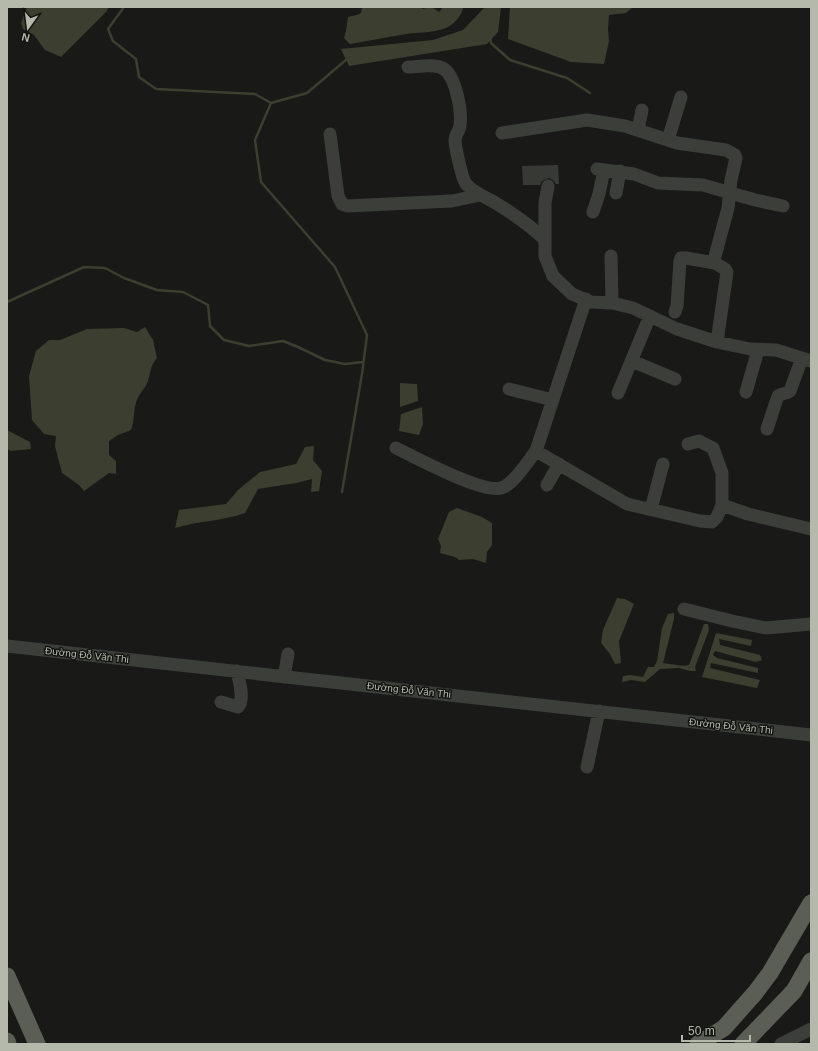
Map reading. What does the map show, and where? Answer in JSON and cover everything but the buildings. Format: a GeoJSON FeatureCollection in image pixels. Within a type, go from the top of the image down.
{"type":"FeatureCollection","features":[{"type":"Feature","properties":{"kind":"main road"},"geometry":{"type":"LineString","coordinates":[[698,1044],[724,1028],[755,993],[770,973],[811,903]]}},
{"type":"Feature","properties":{"kind":"main road"},"geometry":{"type":"LineString","coordinates":[[743,1044],[794,991],[811,961]]}},
{"type":"Feature","properties":{"kind":"main road"},"geometry":{"type":"LineString","coordinates":[[7,976],[37,1044]]}},
{"type":"Feature","properties":{"kind":"street"},"geometry":{"type":"LineString","coordinates":[[408,67],[434,66],[444,69],[457,91],[461,112],[460,126],[455,139],[463,178],[466,184],[480,195],[532,227],[545,240]]}},
{"type":"Feature","properties":{"kind":"street"},"geometry":{"type":"LineString","coordinates":[[668,140],[682,97]]}},
{"type":"Feature","properties":{"kind":"street"},"geometry":{"type":"LineString","coordinates":[[638,130],[642,110]]}},
{"type":"Feature","properties":{"kind":"street"},"geometry":{"type":"LineString","coordinates":[[502,133],[587,120],[607,122],[638,130],[677,143],[726,150],[735,154],[736,158],[731,180],[728,208],[714,260],[715,263]]}},
{"type":"Feature","properties":{"kind":"street"},"geometry":{"type":"LineString","coordinates":[[330,134],[338,196],[342,204],[348,206],[452,201],[480,195]]}},
{"type":"Feature","properties":{"kind":"street"},"geometry":{"type":"LineString","coordinates":[[593,212],[599,194],[600,169],[620,171],[643,176],[658,183],[703,185],[755,200],[783,206]]}},
{"type":"Feature","properties":{"kind":"street"},"geometry":{"type":"LineString","coordinates":[[616,193],[620,171]]}},
{"type":"Feature","properties":{"kind":"street"},"geometry":{"type":"LineString","coordinates":[[548,186],[545,203],[545,256],[553,276],[572,294],[598,303],[612,303],[633,308],[677,329],[717,342],[758,350],[776,350],[807,360],[790,391],[778,396],[776,399],[773,414],[767,429]]}},
{"type":"Feature","properties":{"kind":"street"},"geometry":{"type":"LineString","coordinates":[[611,256],[612,303]]}},
{"type":"Feature","properties":{"kind":"street"},"geometry":{"type":"LineString","coordinates":[[675,312],[677,306],[681,258],[715,263],[722,267],[727,272],[717,342]]}},
{"type":"Feature","properties":{"kind":"street"},"geometry":{"type":"LineString","coordinates":[[396,448],[471,483],[492,489],[502,488],[517,476],[536,451],[586,299]]}},
{"type":"Feature","properties":{"kind":"street"},"geometry":{"type":"LineString","coordinates":[[618,393],[650,316]]}},
{"type":"Feature","properties":{"kind":"street"},"geometry":{"type":"LineString","coordinates":[[746,392],[758,350]]}},
{"type":"Feature","properties":{"kind":"street"},"geometry":{"type":"LineString","coordinates":[[632,361],[675,379]]}},
{"type":"Feature","properties":{"kind":"street"},"geometry":{"type":"LineString","coordinates":[[509,389],[553,400]]}},
{"type":"Feature","properties":{"kind":"street"},"geometry":{"type":"LineString","coordinates":[[536,451],[627,504],[700,521],[712,522],[718,517],[722,505],[722,473],[713,448],[699,441],[688,444]]}},
{"type":"Feature","properties":{"kind":"street"},"geometry":{"type":"LineString","coordinates":[[547,485],[559,464]]}},
{"type":"Feature","properties":{"kind":"street"},"geometry":{"type":"LineString","coordinates":[[651,509],[663,464]]}},
{"type":"Feature","properties":{"kind":"street"},"geometry":{"type":"LineString","coordinates":[[722,505],[754,516],[811,529]]}},
{"type":"Feature","properties":{"kind":"street"},"geometry":{"type":"LineString","coordinates":[[684,609],[766,628],[811,624]]}},
{"type":"Feature","properties":{"kind":"street","name":"Đường Đỗ Văn Thi"},"geometry":{"type":"LineString","coordinates":[[7,646],[811,735]]}},
{"type":"Feature","properties":{"kind":"street"},"geometry":{"type":"LineString","coordinates":[[284,676],[288,654]]}},
{"type":"Feature","properties":{"kind":"street"},"geometry":{"type":"LineString","coordinates":[[221,702],[238,707],[240,704],[241,692],[237,671]]}},
{"type":"Feature","properties":{"kind":"street"},"geometry":{"type":"LineString","coordinates":[[587,767],[599,711]]}},
{"type":"Feature","properties":{"kind":"street"},"geometry":{"type":"LineString","coordinates":[[781,1044],[811,1029]]}},
{"type":"Feature","properties":{"kind":"shaded area"},"geometry":{"type":"Polygon","coordinates":[[[27,7],[109,7],[106,12],[61,57],[45,50],[34,35],[23,29],[21,23],[27,7]]]}},
{"type":"Feature","properties":{"kind":"shaded area"},"geometry":{"type":"Polygon","coordinates":[[[362,7],[420,7],[423,9],[430,7],[439,12],[443,7],[463,7],[463,10],[449,27],[441,30],[406,34],[350,44],[344,38],[348,17],[361,13],[362,7]]]}},
{"type":"Feature","properties":{"kind":"shaded area"},"geometry":{"type":"Polygon","coordinates":[[[485,7],[501,7],[498,32],[487,44],[349,66],[341,49],[433,40],[463,30],[485,7]]]}},
{"type":"Feature","properties":{"kind":"shaded area"},"geometry":{"type":"Polygon","coordinates":[[[510,7],[633,7],[626,13],[609,15],[609,41],[604,64],[571,62],[508,39],[510,7]]]}},
{"type":"Feature","properties":{"kind":"shaded area"},"geometry":{"type":"Polygon","coordinates":[[[145,327],[153,340],[157,358],[152,366],[147,384],[137,400],[131,430],[118,435],[109,441],[109,455],[116,461],[116,474],[109,473],[84,491],[79,485],[62,473],[55,446],[56,436],[44,434],[32,420],[29,376],[36,351],[49,340],[60,340],[87,329],[124,328],[137,332],[145,327]]]}},
{"type":"Feature","properties":{"kind":"shaded area"},"geometry":{"type":"Polygon","coordinates":[[[400,383],[417,384],[418,401],[400,407],[400,383]]]}},
{"type":"Feature","properties":{"kind":"shaded area"},"geometry":{"type":"Polygon","coordinates":[[[422,407],[423,424],[419,435],[399,431],[401,414],[422,407]]]}},
{"type":"Feature","properties":{"kind":"shaded area"},"geometry":{"type":"Polygon","coordinates":[[[7,430],[30,442],[31,449],[11,451],[7,449],[7,430]]]}},
{"type":"Feature","properties":{"kind":"shaded area"},"geometry":{"type":"Polygon","coordinates":[[[314,446],[313,460],[322,471],[319,491],[311,492],[312,479],[258,489],[245,513],[228,518],[175,528],[179,510],[226,504],[238,490],[260,472],[296,464],[305,447],[314,446]]]}},
{"type":"Feature","properties":{"kind":"shaded area"},"geometry":{"type":"Polygon","coordinates":[[[457,508],[482,517],[492,523],[492,545],[487,552],[486,563],[473,559],[459,560],[455,557],[440,553],[441,546],[438,539],[449,512],[457,508]]]}},
{"type":"Feature","properties":{"kind":"shaded area"},"geometry":{"type":"Polygon","coordinates":[[[617,598],[625,599],[634,604],[619,641],[621,663],[615,664],[610,654],[601,643],[603,630],[617,598]]]}},
{"type":"Feature","properties":{"kind":"shaded area"},"geometry":{"type":"Polygon","coordinates":[[[674,613],[674,619],[663,663],[680,666],[689,665],[704,624],[708,624],[709,630],[695,667],[696,671],[679,668],[660,669],[645,682],[631,680],[622,682],[623,676],[630,675],[643,677],[648,667],[654,667],[657,661],[662,628],[668,614],[674,613]]]}},
{"type":"Feature","properties":{"kind":"shaded area"},"geometry":{"type":"Polygon","coordinates":[[[716,633],[752,640],[751,646],[719,639],[720,645],[760,655],[762,660],[756,662],[715,651],[713,655],[717,658],[758,668],[758,673],[711,663],[710,668],[760,680],[757,688],[702,677],[716,633]]]}},
{"type":"Feature","properties":{"kind":"waterway"},"geometry":{"type":"LineString","coordinates":[[124,7],[108,29],[113,41],[136,59],[139,77],[156,89],[255,94],[271,103]]}},
{"type":"Feature","properties":{"kind":"waterway"},"geometry":{"type":"LineString","coordinates":[[490,37],[491,43],[510,60],[567,78],[590,93]]}},
{"type":"Feature","properties":{"kind":"waterway"},"geometry":{"type":"LineString","coordinates":[[342,492],[367,335],[335,267],[261,182],[255,140],[271,103],[307,93],[347,59]]}},
{"type":"Feature","properties":{"kind":"waterway"},"geometry":{"type":"LineString","coordinates":[[7,302],[84,267],[105,268],[124,278],[157,290],[183,292],[208,305],[210,326],[224,340],[249,346],[283,341],[325,360],[345,364],[363,362]]}}]}
